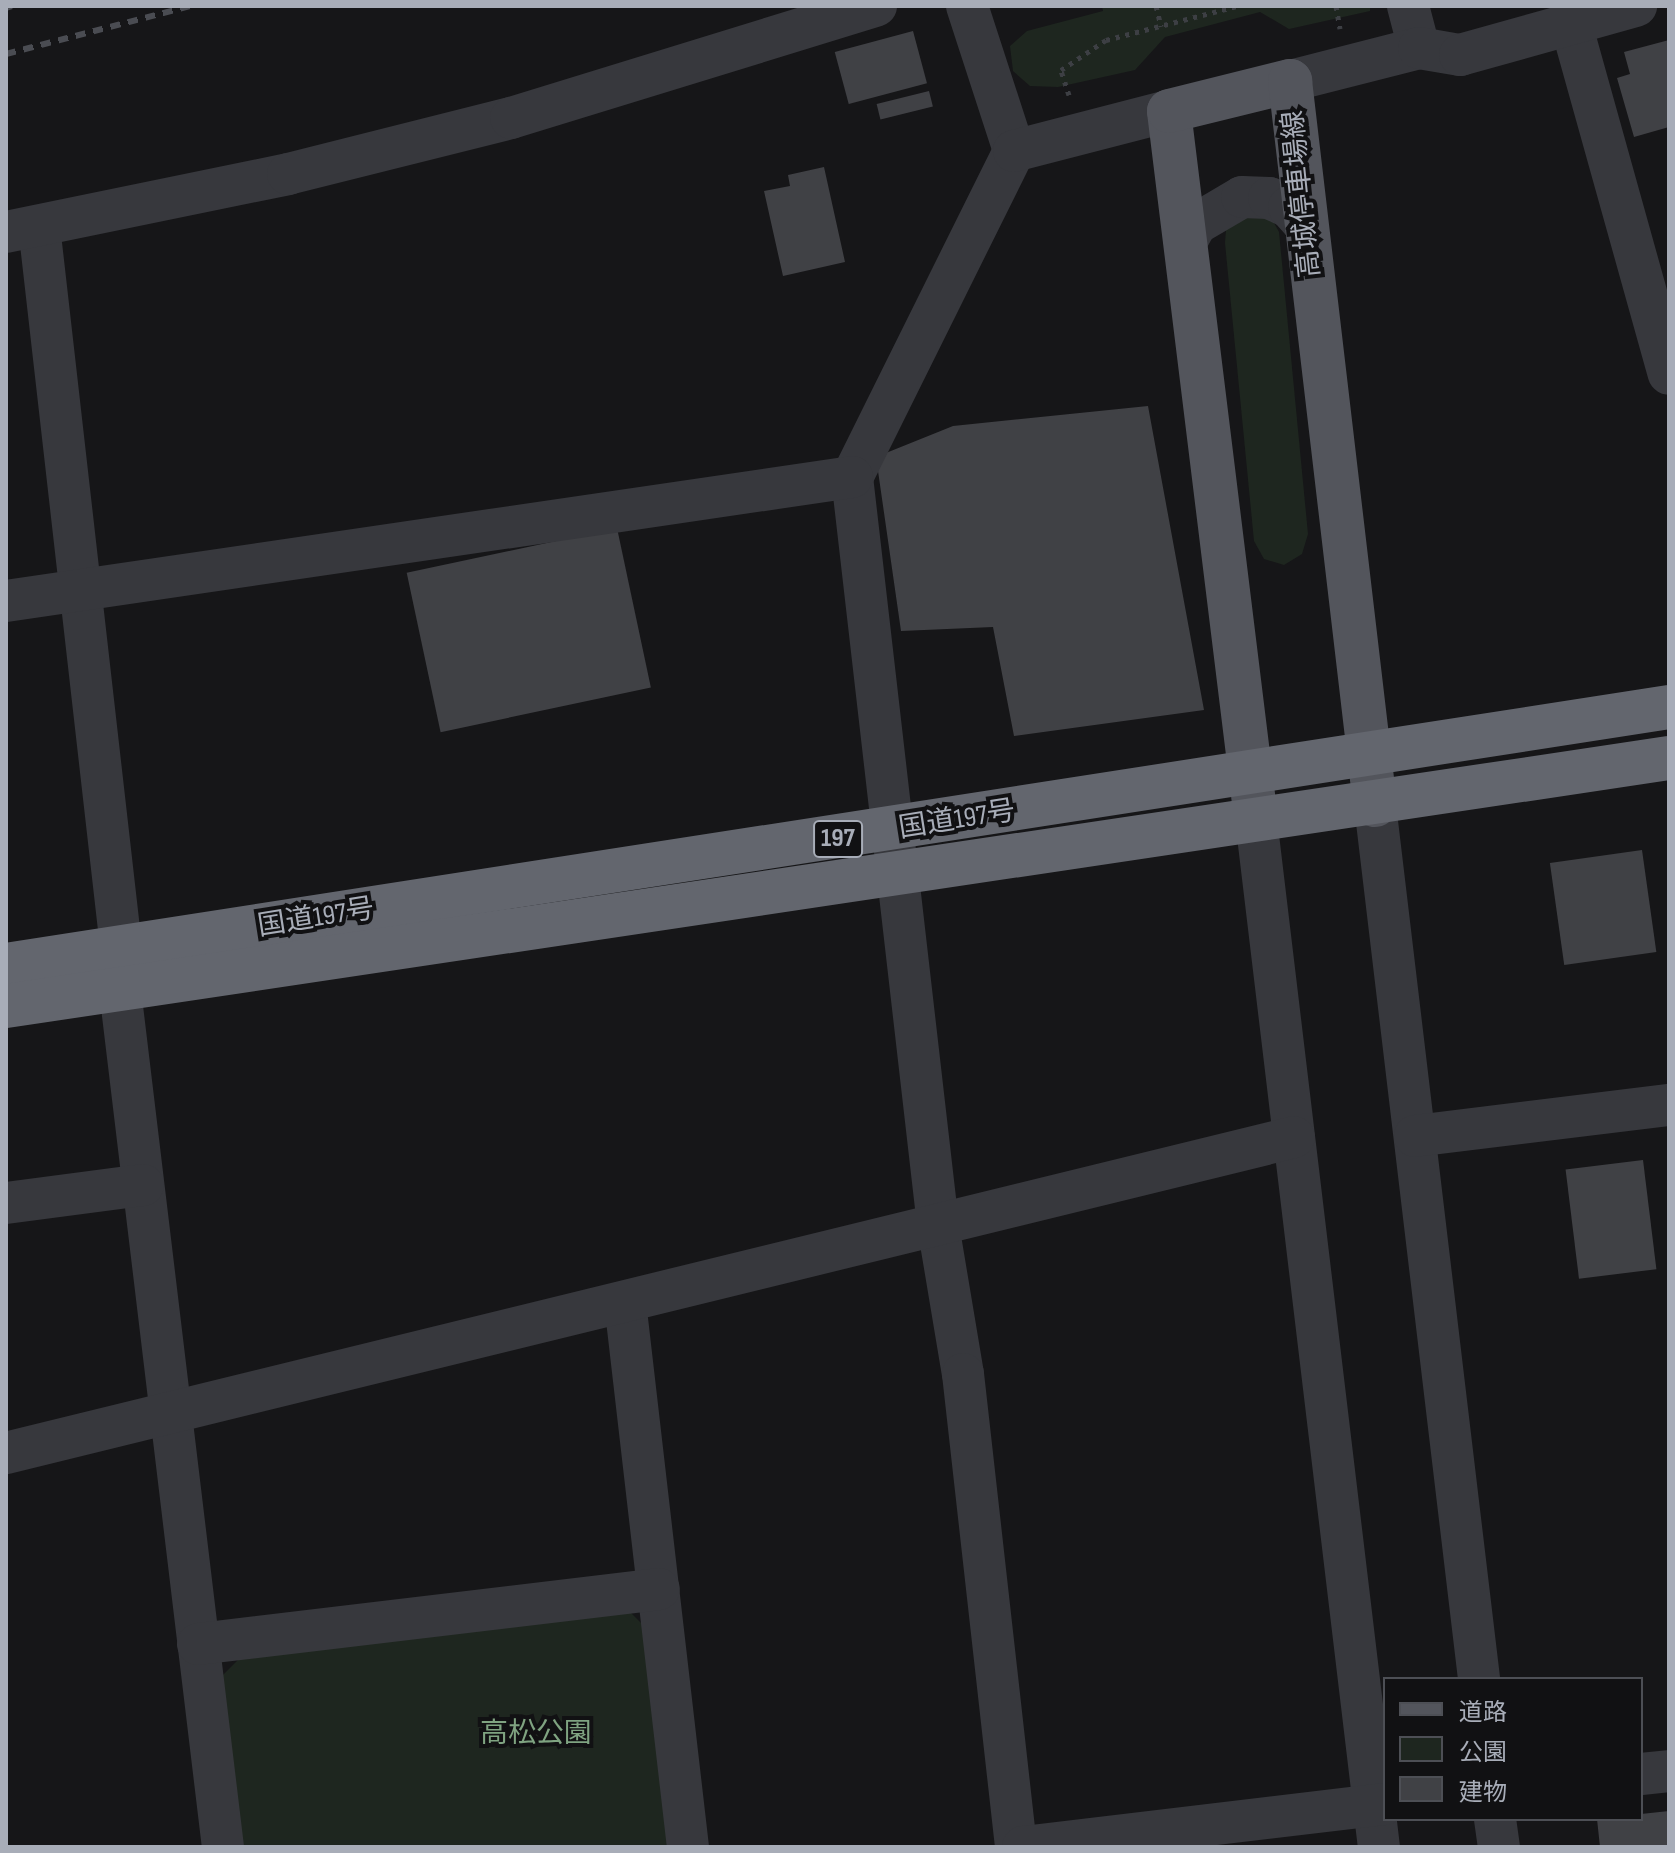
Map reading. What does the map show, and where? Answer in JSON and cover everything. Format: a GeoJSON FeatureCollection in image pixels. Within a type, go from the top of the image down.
{"type":"FeatureCollection","features":[{"type":"Feature","properties":{"kind":"highway","name":"国道197号"},"geometry":{"type":"LineString","coordinates":[[6,1006],[120,969],[896,850],[1369,752],[1669,707]]}},
{"type":"Feature","properties":{"kind":"highway","name":"国道197号"},"geometry":{"type":"LineString","coordinates":[[896,850],[1256,819],[1375,805],[1669,758]]}},
{"type":"Feature","properties":{"kind":"highway","name":"国道197号"},"geometry":{"type":"LineString","coordinates":[[6,965],[120,969]]}},
{"type":"Feature","properties":{"kind":"main road","name":"高城停車場線"},"geometry":{"type":"LineString","coordinates":[[1169,111],[1290,81],[1375,805]]}},
{"type":"Feature","properties":{"kind":"main road"},"geometry":{"type":"LineString","coordinates":[[1169,111],[1256,819]]}},
{"type":"Feature","properties":{"kind":"street"},"geometry":{"type":"LineString","coordinates":[[223,1847],[143,1185],[77,591],[23,229],[288,174],[511,118],[876,6]]}},
{"type":"Feature","properties":{"kind":"street"},"geometry":{"type":"LineString","coordinates":[[967,6],[1014,151],[852,477],[938,1225],[963,1374],[1016,1847]]}},
{"type":"Feature","properties":{"kind":"street"},"geometry":{"type":"LineString","coordinates":[[1408,6],[1419,48]]}},
{"type":"Feature","properties":{"kind":"street"},"geometry":{"type":"LineString","coordinates":[[1290,81],[1419,48],[1460,55],[1636,6]]}},
{"type":"Feature","properties":{"kind":"street"},"geometry":{"type":"LineString","coordinates":[[1571,24],[1659,294],[1669,374]]}},
{"type":"Feature","properties":{"kind":"street"},"geometry":{"type":"LineString","coordinates":[[1014,151],[1169,111]]}},
{"type":"Feature","properties":{"kind":"street"},"geometry":{"type":"LineString","coordinates":[[1186,242],[1196,224],[1242,197],[1269,198],[1289,207],[1305,225]]}},
{"type":"Feature","properties":{"kind":"street"},"geometry":{"type":"LineString","coordinates":[[6,601],[852,477]]}},
{"type":"Feature","properties":{"kind":"street"},"geometry":{"type":"LineString","coordinates":[[1375,805],[1479,1677]]}},
{"type":"Feature","properties":{"kind":"street"},"geometry":{"type":"LineString","coordinates":[[1256,819],[1379,1805],[1379,1847]]}},
{"type":"Feature","properties":{"kind":"street"},"geometry":{"type":"LineString","coordinates":[[1415,1136],[1669,1105]]}},
{"type":"Feature","properties":{"kind":"street"},"geometry":{"type":"LineString","coordinates":[[6,1453],[1294,1137]]}},
{"type":"Feature","properties":{"kind":"street"},"geometry":{"type":"LineString","coordinates":[[6,1203],[143,1185]]}},
{"type":"Feature","properties":{"kind":"street"},"geometry":{"type":"LineString","coordinates":[[625,1302],[688,1847]]}},
{"type":"Feature","properties":{"kind":"street"},"geometry":{"type":"LineString","coordinates":[[198,1644],[659,1589]]}},
{"type":"Feature","properties":{"kind":"street"},"geometry":{"type":"LineString","coordinates":[[1643,1774],[1669,1771]]}},
{"type":"Feature","properties":{"kind":"street"},"geometry":{"type":"LineString","coordinates":[[1023,1847],[1379,1805]]}},
{"type":"Feature","properties":{"kind":"street"},"geometry":{"type":"LineString","coordinates":[[1495,1821],[1499,1847]]}},
{"type":"Feature","properties":{"kind":"path"},"geometry":{"type":"LineString","coordinates":[[1156,6],[1161,26]]}},
{"type":"Feature","properties":{"kind":"path"},"geometry":{"type":"LineString","coordinates":[[1081,134],[1061,70],[1106,40],[1237,6]]}},
{"type":"Feature","properties":{"kind":"green space"},"geometry":{"type":"Polygon","coordinates":[[[1102,6],[1370,6],[1370,11],[1289,29],[1260,12],[1165,37],[1135,70],[1058,87],[1030,86],[1013,71],[1010,46],[1027,31],[1103,11],[1102,6]]]}},
{"type":"Feature","properties":{"kind":"green space"},"geometry":{"type":"Polygon","coordinates":[[[1250,213],[1273,221],[1279,232],[1308,534],[1302,554],[1284,565],[1264,559],[1254,541],[1225,243],[1226,230],[1250,213]]]}},
{"type":"Feature","properties":{"kind":"green space","name":"高松公園"},"geometry":{"type":"Polygon","coordinates":[[[627,1609],[643,1625],[668,1847],[242,1847],[221,1677],[242,1656],[627,1609]]]}},
{"type":"Feature","properties":{"kind":"building"},"geometry":{"type":"Polygon","coordinates":[[[913,31],[927,83],[849,104],[835,52],[913,31]]]}},
{"type":"Feature","properties":{"kind":"building"},"geometry":{"type":"Polygon","coordinates":[[[1669,40],[1669,127],[1634,137],[1617,78],[1630,74],[1624,52],[1669,40]]]}},
{"type":"Feature","properties":{"kind":"building"},"geometry":{"type":"Polygon","coordinates":[[[929,91],[933,107],[880,120],[877,104],[929,91]]]}},
{"type":"Feature","properties":{"kind":"building"},"geometry":{"type":"Polygon","coordinates":[[[824,167],[845,262],[783,276],[764,191],[790,186],[788,175],[824,167]]]}},
{"type":"Feature","properties":{"kind":"building"},"geometry":{"type":"Polygon","coordinates":[[[1148,406],[1204,710],[1014,736],[993,627],[901,631],[876,457],[953,426],[1148,406]]]}},
{"type":"Feature","properties":{"kind":"building"},"geometry":{"type":"Polygon","coordinates":[[[617,528],[651,687],[441,732],[407,573],[617,528]]]}},
{"type":"Feature","properties":{"kind":"building"},"geometry":{"type":"Polygon","coordinates":[[[1642,850],[1656,952],[1564,965],[1550,863],[1642,850]]]}},
{"type":"Feature","properties":{"kind":"building"},"geometry":{"type":"Polygon","coordinates":[[[1643,1160],[1656,1269],[1579,1279],[1566,1170],[1643,1160]]]}},
{"type":"Feature","properties":{"kind":"building"},"geometry":{"type":"Polygon","coordinates":[[[1669,1811],[1669,1847],[1600,1847],[1597,1821],[1643,1821],[1643,1814],[1669,1811]]]}},
{"type":"Feature","properties":{"kind":"railway"},"geometry":{"type":"LineString","coordinates":[[6,8],[12,6]]}},
{"type":"Feature","properties":{"kind":"railway"},"geometry":{"type":"LineString","coordinates":[[6,54],[190,6]]}}]}
